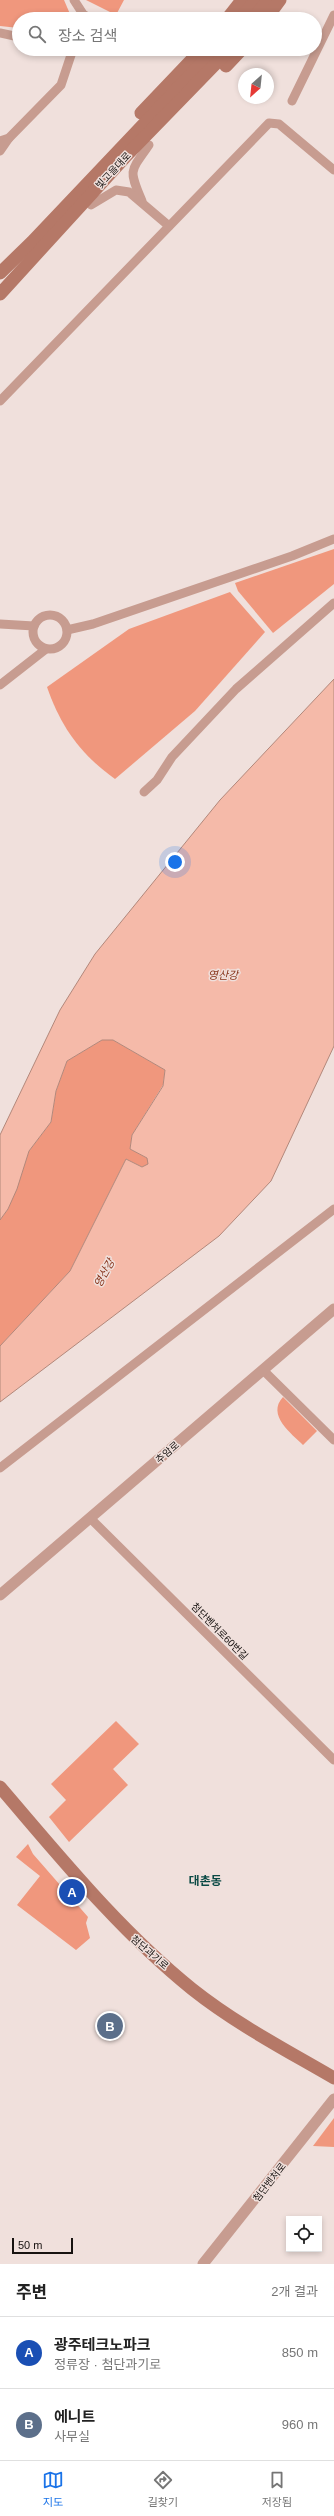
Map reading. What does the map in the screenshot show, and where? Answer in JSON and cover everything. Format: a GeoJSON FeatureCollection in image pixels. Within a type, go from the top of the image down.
{"type":"FeatureCollection","features":[{"type":"Feature","properties":{"kind":"main road"},"geometry":{"type":"LineString","coordinates":[[233,12],[242,0]]}},
{"type":"Feature","properties":{"kind":"main road"},"geometry":{"type":"LineString","coordinates":[[246,12],[256,0]]}},
{"type":"Feature","properties":{"kind":"main road"},"geometry":{"type":"LineString","coordinates":[[259,12],[268,0]]}},
{"type":"Feature","properties":{"kind":"main road"},"geometry":{"type":"LineString","coordinates":[[271,12],[280,0]]}},
{"type":"Feature","properties":{"kind":"main road"},"geometry":{"type":"LineString","coordinates":[[2,270],[27,238],[110,144],[195,56]]}},
{"type":"Feature","properties":{"kind":"main road","name":"빛고을대로"},"geometry":{"type":"LineString","coordinates":[[2,270],[32,242],[208,56]]}},
{"type":"Feature","properties":{"kind":"main road","name":"빛고을대로"},"geometry":{"type":"LineString","coordinates":[[0,294],[126,156],[223,56]]}},
{"type":"Feature","properties":{"kind":"main road"},"geometry":{"type":"LineString","coordinates":[[15,278],[45,253],[235,56]]}},
{"type":"Feature","properties":{"kind":"main road","name":"첨단과기로"},"geometry":{"type":"LineString","coordinates":[[0,1787],[95,1898],[129,1934],[176,1975],[251,2030],[334,2078]]}},
{"type":"Feature","properties":{"kind":"street"},"geometry":{"type":"LineString","coordinates":[[74,0],[80,12]]}},
{"type":"Feature","properties":{"kind":"street"},"geometry":{"type":"LineString","coordinates":[[322,40],[334,16]]}},
{"type":"Feature","properties":{"kind":"street"},"geometry":{"type":"LineString","coordinates":[[0,33],[12,36]]}},
{"type":"Feature","properties":{"kind":"street"},"geometry":{"type":"LineString","coordinates":[[0,151],[4,140],[61,85],[71,56]]}},
{"type":"Feature","properties":{"kind":"street"},"geometry":{"type":"LineString","coordinates":[[292,101],[314,56]]}},
{"type":"Feature","properties":{"kind":"street"},"geometry":{"type":"LineString","coordinates":[[0,401],[269,124],[279,124],[334,170]]}},
{"type":"Feature","properties":{"kind":"street"},"geometry":{"type":"LineString","coordinates":[[142,202],[132,177],[135,165],[149,145]]}},
{"type":"Feature","properties":{"kind":"street"},"geometry":{"type":"LineString","coordinates":[[91,205],[116,190],[129,192],[169,226]]}},
{"type":"Feature","properties":{"kind":"street"},"geometry":{"type":"LineString","coordinates":[[67,630],[93,624],[292,556],[334,539]]}},
{"type":"Feature","properties":{"kind":"street"},"geometry":{"type":"LineString","coordinates":[[144,792],[158,780],[172,757],[236,689],[334,604]]}},
{"type":"Feature","properties":{"kind":"street"},"geometry":{"type":"LineString","coordinates":[[52,615],[62,620],[67,630],[65,640],[62,645],[52,649],[41,646],[34,637],[34,626],[41,617],[52,615]]}},
{"type":"Feature","properties":{"kind":"street"},"geometry":{"type":"LineString","coordinates":[[0,624],[34,626]]}},
{"type":"Feature","properties":{"kind":"street"},"geometry":{"type":"LineString","coordinates":[[0,685],[46,648]]}},
{"type":"Feature","properties":{"kind":"street"},"geometry":{"type":"LineString","coordinates":[[0,1468],[334,1209]]}},
{"type":"Feature","properties":{"kind":"street","name":"추암로"},"geometry":{"type":"LineString","coordinates":[[0,1595],[334,1309]]}},
{"type":"Feature","properties":{"kind":"street"},"geometry":{"type":"LineString","coordinates":[[263,1370],[334,1440]]}},
{"type":"Feature","properties":{"kind":"street","name":"첨단벤처로60번길"},"geometry":{"type":"LineString","coordinates":[[90,1518],[334,1760]]}},
{"type":"Feature","properties":{"kind":"street","name":"첨단벤처로"},"geometry":{"type":"LineString","coordinates":[[203,2264],[334,2099]]}},
{"type":"Feature","properties":{"kind":"shaded area"},"geometry":{"type":"Polygon","coordinates":[[[0,0],[64,0],[69,12],[12,12],[12,27],[0,26],[0,0]]]}},
{"type":"Feature","properties":{"kind":"shaded area"},"geometry":{"type":"Polygon","coordinates":[[[86,0],[124,0],[118,12],[110,12],[86,0]]]}},
{"type":"Feature","properties":{"kind":"shaded area"},"geometry":{"type":"Polygon","coordinates":[[[334,549],[334,584],[273,633],[238,591],[235,583],[334,549]]]}},
{"type":"Feature","properties":{"kind":"shaded area"},"geometry":{"type":"Polygon","coordinates":[[[230,592],[265,632],[195,711],[115,779],[92,760],[73,739],[59,715],[47,687],[129,629],[230,592]]]}},
{"type":"Feature","properties":{"kind":"shaded area"},"geometry":{"type":"Polygon","coordinates":[[[102,1040],[113,1040],[165,1070],[163,1085],[132,1135],[130,1149],[147,1158],[149,1164],[142,1167],[126,1159],[70,1271],[0,1346],[0,1220],[8,1209],[29,1151],[51,1122],[56,1091],[67,1061],[102,1040]]]}},
{"type":"Feature","properties":{"kind":"shaded area"},"geometry":{"type":"Polygon","coordinates":[[[283,1397],[317,1431],[303,1445],[287,1430],[279,1417],[277,1411],[283,1397]]]}},
{"type":"Feature","properties":{"kind":"shaded area"},"geometry":{"type":"Polygon","coordinates":[[[116,1721],[139,1744],[113,1769],[128,1785],[69,1842],[49,1817],[66,1800],[51,1784],[116,1721]]]}},
{"type":"Feature","properties":{"kind":"shaded area"},"geometry":{"type":"Polygon","coordinates":[[[28,1844],[33,1854],[88,1917],[86,1923],[90,1938],[76,1950],[17,1905],[40,1876],[16,1857],[28,1844]]]}},
{"type":"Feature","properties":{"kind":"shaded area"},"geometry":{"type":"Polygon","coordinates":[[[334,2118],[334,2147],[313,2146],[334,2118]]]}},
{"type":"Feature","properties":{"kind":"water","name":"영산강"},"geometry":{"type":"Polygon","coordinates":[[[334,679],[334,1046],[271,1181],[219,1236],[0,1402],[0,1346],[70,1271],[126,1159],[142,1167],[148,1164],[147,1158],[130,1149],[132,1135],[163,1086],[165,1070],[113,1040],[102,1040],[67,1061],[56,1091],[51,1122],[29,1151],[17,1189],[8,1209],[0,1220],[0,1135],[60,1010],[95,954],[220,800],[334,679]]]}},
{"type":"Feature","properties":{"kind":"place","name":"광주테크노파크"},"geometry":{"type":"Point","coordinates":[72,1892]}},
{"type":"Feature","properties":{"kind":"place","name":"에니트"},"geometry":{"type":"Point","coordinates":[110,2026]}},
{"type":"Feature","properties":{"kind":"district","name":"대촌동"},"geometry":{"type":"Point","coordinates":[205,1881]}}]}
